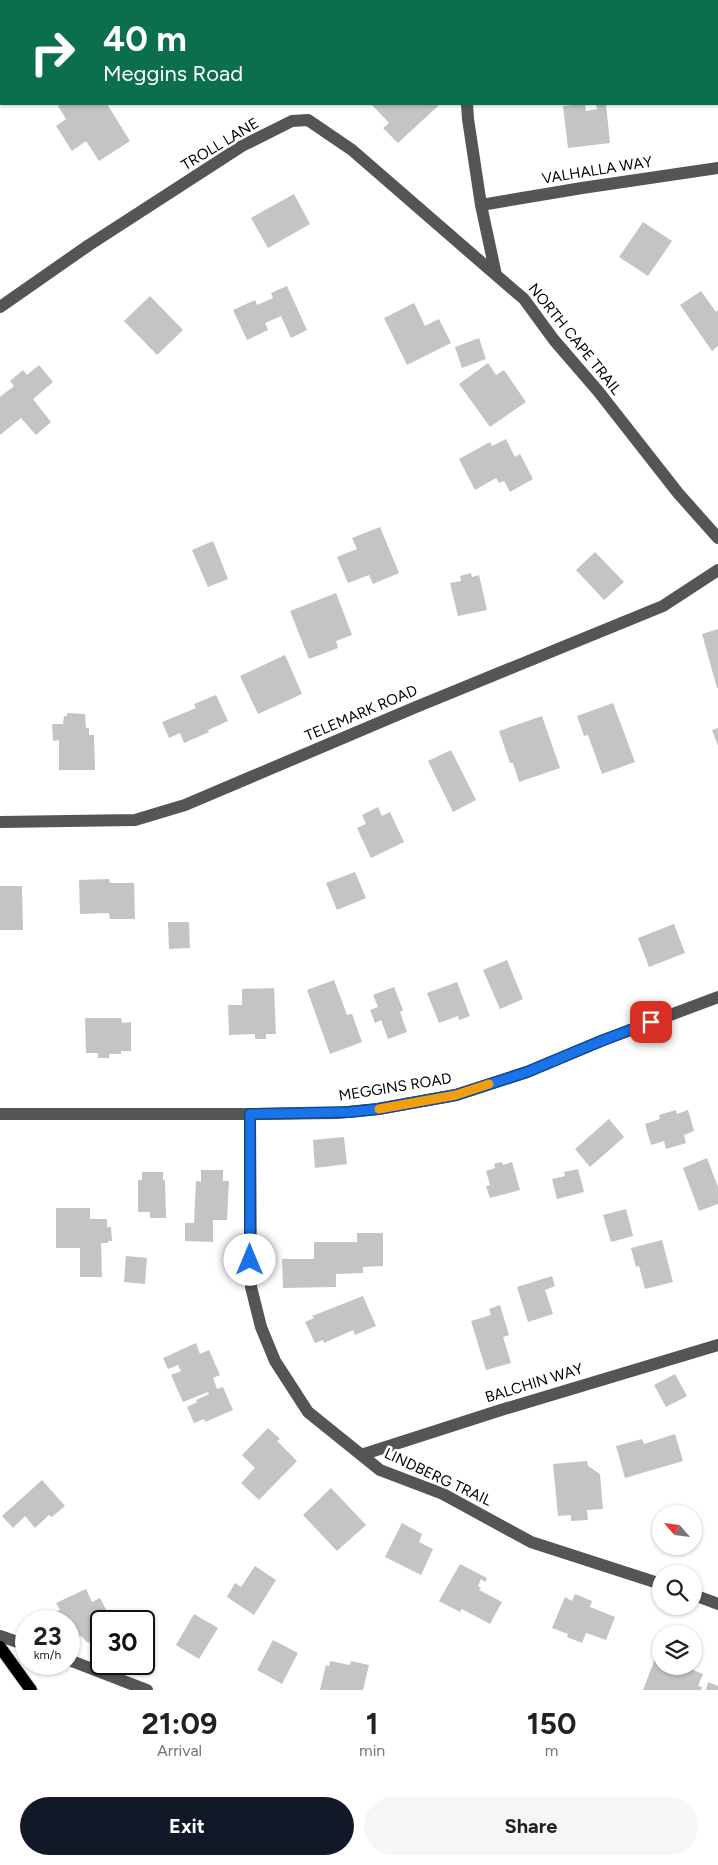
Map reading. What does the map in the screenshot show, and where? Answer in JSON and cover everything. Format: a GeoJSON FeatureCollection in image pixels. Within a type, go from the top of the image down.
{"type":"FeatureCollection","features":[{"type":"Feature","properties":{"kind":"main road"},"geometry":{"type":"LineString","coordinates":[[0,1647],[31,1690]]}},
{"type":"Feature","properties":{"kind":"street"},"geometry":{"type":"LineString","coordinates":[[467,105],[481,205],[496,275]]}},
{"type":"Feature","properties":{"kind":"street","name":"TROLL LANE"},"geometry":{"type":"LineString","coordinates":[[0,307],[89,245],[242,146],[292,122],[308,120],[352,150],[496,275]]}},
{"type":"Feature","properties":{"kind":"street","name":"VALHALLA WAY"},"geometry":{"type":"LineString","coordinates":[[481,205],[718,168]]}},
{"type":"Feature","properties":{"kind":"street","name":"NORTH CAPE TRAIL"},"geometry":{"type":"LineString","coordinates":[[496,275],[524,299],[554,340],[598,391],[678,493],[718,538]]}},
{"type":"Feature","properties":{"kind":"street","name":"TELEMARK ROAD"},"geometry":{"type":"LineString","coordinates":[[0,822],[135,820],[185,805],[416,707],[663,606],[718,570]]}},
{"type":"Feature","properties":{"kind":"street","name":"MEGGINS ROAD"},"geometry":{"type":"LineString","coordinates":[[0,1114],[250,1114],[345,1112],[378,1109],[456,1095],[527,1072],[601,1041],[718,997]]}},
{"type":"Feature","properties":{"kind":"street","name":"LINDBERG TRAIL"},"geometry":{"type":"LineString","coordinates":[[250,1114],[251,1287],[261,1327],[275,1361],[308,1412],[380,1470],[444,1494],[531,1542],[652,1581]]}},
{"type":"Feature","properties":{"kind":"street","name":"BALCHIN WAY"},"geometry":{"type":"LineString","coordinates":[[361,1455],[501,1410],[718,1345]]}},
{"type":"Feature","properties":{"kind":"street"},"geometry":{"type":"LineString","coordinates":[[702,1598],[718,1604]]}},
{"type":"Feature","properties":{"kind":"street"},"geometry":{"type":"LineString","coordinates":[[0,1636],[15,1641]]}},
{"type":"Feature","properties":{"kind":"street"},"geometry":{"type":"LineString","coordinates":[[80,1664],[147,1690]]}},
{"type":"Feature","properties":{"kind":"building"},"geometry":{"type":"Polygon","coordinates":[[[108,105],[130,141],[99,161],[86,141],[72,151],[56,126],[66,119],[58,106],[108,105]]]}},
{"type":"Feature","properties":{"kind":"building"},"geometry":{"type":"Polygon","coordinates":[[[372,105],[438,106],[398,143],[383,128],[389,123],[372,105]]]}},
{"type":"Feature","properties":{"kind":"building"},"geometry":{"type":"Polygon","coordinates":[[[585,105],[586,111],[597,109],[596,105],[606,105],[610,143],[568,148],[563,106],[585,105]]]}},
{"type":"Feature","properties":{"kind":"building"},"geometry":{"type":"Polygon","coordinates":[[[294,194],[310,224],[268,248],[251,218],[294,194]]]}},
{"type":"Feature","properties":{"kind":"building"},"geometry":{"type":"Polygon","coordinates":[[[643,222],[672,241],[648,276],[619,257],[643,222]]]}},
{"type":"Feature","properties":{"kind":"building"},"geometry":{"type":"Polygon","coordinates":[[[287,286],[307,330],[291,338],[281,316],[265,323],[268,330],[247,340],[233,310],[255,300],[257,305],[273,298],[271,293],[287,286]]]}},
{"type":"Feature","properties":{"kind":"building"},"geometry":{"type":"Polygon","coordinates":[[[701,291],[716,312],[718,310],[718,346],[712,351],[680,305],[701,291]]]}},
{"type":"Feature","properties":{"kind":"building"},"geometry":{"type":"Polygon","coordinates":[[[150,296],[183,330],[157,355],[124,321],[150,296]]]}},
{"type":"Feature","properties":{"kind":"building"},"geometry":{"type":"Polygon","coordinates":[[[414,303],[425,326],[439,319],[451,343],[407,365],[384,318],[414,303]]]}},
{"type":"Feature","properties":{"kind":"building"},"geometry":{"type":"Polygon","coordinates":[[[479,338],[486,359],[462,368],[455,347],[479,338]]]}},
{"type":"Feature","properties":{"kind":"building"},"geometry":{"type":"Polygon","coordinates":[[[488,363],[496,375],[504,370],[526,402],[490,427],[459,384],[488,363]]]}},
{"type":"Feature","properties":{"kind":"building"},"geometry":{"type":"Polygon","coordinates":[[[39,365],[53,382],[33,399],[51,422],[36,435],[21,418],[0,435],[0,397],[14,386],[10,381],[23,370],[27,375],[39,365]]]}},
{"type":"Feature","properties":{"kind":"building"},"geometry":{"type":"Polygon","coordinates":[[[506,439],[515,457],[520,454],[533,479],[510,492],[504,481],[499,483],[496,478],[475,490],[459,459],[490,442],[492,446],[506,439]]]}},
{"type":"Feature","properties":{"kind":"building"},"geometry":{"type":"Polygon","coordinates":[[[380,527],[399,573],[373,584],[369,575],[348,583],[337,557],[357,549],[352,538],[380,527]]]}},
{"type":"Feature","properties":{"kind":"building"},"geometry":{"type":"Polygon","coordinates":[[[213,541],[228,579],[208,587],[192,550],[213,541]]]}},
{"type":"Feature","properties":{"kind":"building"},"geometry":{"type":"Polygon","coordinates":[[[595,552],[624,582],[604,600],[576,570],[595,552]]]}},
{"type":"Feature","properties":{"kind":"building"},"geometry":{"type":"Polygon","coordinates":[[[471,573],[472,577],[479,575],[487,610],[458,616],[450,583],[461,581],[460,576],[471,573]]]}},
{"type":"Feature","properties":{"kind":"building"},"geometry":{"type":"Polygon","coordinates":[[[336,593],[352,635],[336,641],[338,648],[309,659],[290,611],[336,593]]]}},
{"type":"Feature","properties":{"kind":"building"},"geometry":{"type":"Polygon","coordinates":[[[718,629],[718,688],[717,688],[702,634],[718,629]]]}},
{"type":"Feature","properties":{"kind":"building"},"geometry":{"type":"Polygon","coordinates":[[[285,655],[302,694],[258,714],[240,676],[285,655]]]}},
{"type":"Feature","properties":{"kind":"building"},"geometry":{"type":"Polygon","coordinates":[[[216,695],[228,721],[184,743],[180,733],[169,738],[162,722],[196,708],[194,704],[216,695]]]}},
{"type":"Feature","properties":{"kind":"building"},"geometry":{"type":"Polygon","coordinates":[[[613,703],[635,762],[602,774],[588,735],[584,736],[577,716],[613,703]]]}},
{"type":"Feature","properties":{"kind":"building"},"geometry":{"type":"Polygon","coordinates":[[[67,713],[85,714],[86,728],[89,728],[89,735],[94,735],[95,770],[59,770],[59,740],[53,741],[52,724],[63,724],[64,716],[67,716],[67,713]]]}},
{"type":"Feature","properties":{"kind":"building"},"geometry":{"type":"Polygon","coordinates":[[[542,716],[560,768],[519,782],[499,731],[542,716]]]}},
{"type":"Feature","properties":{"kind":"building"},"geometry":{"type":"Polygon","coordinates":[[[718,728],[718,746],[712,730],[718,728]]]}},
{"type":"Feature","properties":{"kind":"building"},"geometry":{"type":"Polygon","coordinates":[[[451,750],[476,800],[453,812],[428,761],[451,750]]]}},
{"type":"Feature","properties":{"kind":"building"},"geometry":{"type":"Polygon","coordinates":[[[378,807],[382,816],[390,812],[404,842],[371,858],[357,828],[366,824],[362,815],[378,807]]]}},
{"type":"Feature","properties":{"kind":"building"},"geometry":{"type":"Polygon","coordinates":[[[355,872],[366,898],[337,910],[326,883],[355,872]]]}},
{"type":"Feature","properties":{"kind":"building"},"geometry":{"type":"Polygon","coordinates":[[[109,879],[110,883],[134,883],[135,919],[110,919],[109,913],[80,914],[79,880],[109,879]]]}},
{"type":"Feature","properties":{"kind":"building"},"geometry":{"type":"Polygon","coordinates":[[[0,886],[22,886],[23,930],[0,930],[0,886]]]}},
{"type":"Feature","properties":{"kind":"building"},"geometry":{"type":"Polygon","coordinates":[[[168,922],[189,922],[190,948],[169,949],[168,922]]]}},
{"type":"Feature","properties":{"kind":"building"},"geometry":{"type":"Polygon","coordinates":[[[674,924],[685,953],[649,967],[638,938],[674,924]]]}},
{"type":"Feature","properties":{"kind":"building"},"geometry":{"type":"Polygon","coordinates":[[[507,960],[523,999],[500,1009],[483,970],[507,960]]]}},
{"type":"Feature","properties":{"kind":"building"},"geometry":{"type":"Polygon","coordinates":[[[334,980],[347,1015],[352,1014],[362,1042],[330,1054],[307,990],[334,980]]]}},
{"type":"Feature","properties":{"kind":"building"},"geometry":{"type":"Polygon","coordinates":[[[457,982],[470,1016],[459,1020],[458,1016],[439,1023],[427,993],[457,982]]]}},
{"type":"Feature","properties":{"kind":"building"},"geometry":{"type":"Polygon","coordinates":[[[394,987],[403,1010],[400,1012],[407,1032],[388,1039],[381,1020],[375,1023],[370,1010],[378,1007],[373,995],[394,987]]]}},
{"type":"Feature","properties":{"kind":"building"},"geometry":{"type":"Polygon","coordinates":[[[274,988],[276,1034],[266,1034],[266,1039],[255,1039],[255,1034],[229,1035],[228,1005],[242,1005],[242,989],[274,988]]]}},
{"type":"Feature","properties":{"kind":"building"},"geometry":{"type":"Polygon","coordinates":[[[85,1018],[121,1018],[122,1023],[131,1022],[131,1051],[121,1051],[121,1054],[109,1054],[109,1058],[98,1058],[98,1053],[86,1053],[85,1018]]]}},
{"type":"Feature","properties":{"kind":"building"},"geometry":{"type":"Polygon","coordinates":[[[676,1110],[677,1114],[688,1110],[694,1131],[684,1135],[686,1143],[666,1149],[664,1141],[651,1145],[645,1124],[660,1119],[659,1115],[676,1110]]]}},
{"type":"Feature","properties":{"kind":"building"},"geometry":{"type":"Polygon","coordinates":[[[609,1119],[624,1137],[590,1167],[575,1149],[609,1119]]]}},
{"type":"Feature","properties":{"kind":"building"},"geometry":{"type":"Polygon","coordinates":[[[344,1137],[347,1164],[315,1168],[313,1140],[344,1137]]]}},
{"type":"Feature","properties":{"kind":"building"},"geometry":{"type":"Polygon","coordinates":[[[707,1158],[718,1187],[718,1204],[699,1211],[683,1168],[707,1158]]]}},
{"type":"Feature","properties":{"kind":"building"},"geometry":{"type":"Polygon","coordinates":[[[502,1162],[503,1165],[512,1162],[520,1190],[490,1198],[486,1186],[490,1185],[486,1171],[495,1168],[494,1164],[502,1162]]]}},
{"type":"Feature","properties":{"kind":"building"},"geometry":{"type":"Polygon","coordinates":[[[578,1169],[584,1192],[557,1199],[552,1179],[565,1176],[564,1172],[578,1169]]]}},
{"type":"Feature","properties":{"kind":"building"},"geometry":{"type":"Polygon","coordinates":[[[201,1170],[223,1170],[223,1181],[229,1181],[227,1220],[213,1220],[213,1242],[185,1241],[185,1223],[194,1223],[196,1181],[201,1182],[201,1170]]]}},
{"type":"Feature","properties":{"kind":"building"},"geometry":{"type":"Polygon","coordinates":[[[142,1172],[163,1172],[166,1218],[150,1218],[150,1212],[138,1212],[138,1180],[142,1180],[142,1172]]]}},
{"type":"Feature","properties":{"kind":"building"},"geometry":{"type":"Polygon","coordinates":[[[56,1208],[90,1208],[90,1219],[107,1219],[107,1227],[111,1227],[112,1241],[101,1243],[102,1277],[80,1277],[80,1248],[56,1248],[56,1208]]]}},
{"type":"Feature","properties":{"kind":"building"},"geometry":{"type":"Polygon","coordinates":[[[626,1209],[633,1236],[611,1242],[603,1215],[626,1209]]]}},
{"type":"Feature","properties":{"kind":"building"},"geometry":{"type":"Polygon","coordinates":[[[357,1233],[383,1233],[383,1266],[363,1267],[363,1273],[336,1274],[336,1287],[283,1288],[282,1259],[314,1259],[314,1242],[357,1242],[357,1233]]]}},
{"type":"Feature","properties":{"kind":"building"},"geometry":{"type":"Polygon","coordinates":[[[662,1240],[673,1282],[645,1289],[639,1266],[636,1267],[631,1248],[662,1240]]]}},
{"type":"Feature","properties":{"kind":"building"},"geometry":{"type":"Polygon","coordinates":[[[126,1256],[147,1258],[145,1284],[124,1282],[126,1256]]]}},
{"type":"Feature","properties":{"kind":"building"},"geometry":{"type":"Polygon","coordinates":[[[552,1276],[555,1286],[545,1290],[553,1314],[528,1322],[517,1287],[552,1276]]]}},
{"type":"Feature","properties":{"kind":"building"},"geometry":{"type":"Polygon","coordinates":[[[363,1296],[376,1326],[355,1335],[353,1330],[324,1343],[323,1340],[315,1343],[305,1322],[314,1318],[312,1316],[363,1296]]]}},
{"type":"Feature","properties":{"kind":"building"},"geometry":{"type":"Polygon","coordinates":[[[500,1305],[509,1335],[503,1337],[511,1363],[486,1370],[471,1321],[491,1315],[489,1309],[500,1305]]]}},
{"type":"Feature","properties":{"kind":"building"},"geometry":{"type":"Polygon","coordinates":[[[196,1343],[200,1354],[209,1350],[220,1375],[213,1378],[217,1389],[223,1387],[233,1410],[205,1422],[204,1419],[194,1423],[187,1407],[209,1394],[208,1392],[183,1402],[171,1375],[181,1371],[178,1365],[168,1369],[163,1358],[196,1343]]]}},
{"type":"Feature","properties":{"kind":"building"},"geometry":{"type":"Polygon","coordinates":[[[675,1374],[687,1396],[666,1407],[654,1385],[675,1374]]]}},
{"type":"Feature","properties":{"kind":"building"},"geometry":{"type":"Polygon","coordinates":[[[268,1428],[280,1439],[277,1441],[297,1461],[259,1500],[241,1483],[255,1468],[242,1455],[268,1428]]]}},
{"type":"Feature","properties":{"kind":"building"},"geometry":{"type":"Polygon","coordinates":[[[675,1434],[683,1461],[625,1478],[616,1446],[642,1439],[644,1444],[675,1434]]]}},
{"type":"Feature","properties":{"kind":"building"},"geometry":{"type":"Polygon","coordinates":[[[587,1461],[588,1466],[600,1474],[603,1509],[587,1510],[588,1520],[571,1521],[571,1515],[558,1516],[553,1464],[587,1461]]]}},
{"type":"Feature","properties":{"kind":"building"},"geometry":{"type":"Polygon","coordinates":[[[42,1480],[65,1506],[52,1517],[49,1515],[35,1528],[25,1516],[13,1528],[2,1516],[42,1480]]]}},
{"type":"Feature","properties":{"kind":"building"},"geometry":{"type":"Polygon","coordinates":[[[331,1488],[366,1525],[337,1551],[303,1515],[331,1488]]]}},
{"type":"Feature","properties":{"kind":"building"},"geometry":{"type":"Polygon","coordinates":[[[402,1523],[422,1534],[419,1542],[433,1549],[421,1575],[385,1557],[402,1523]]]}},
{"type":"Feature","properties":{"kind":"building"},"geometry":{"type":"Polygon","coordinates":[[[460,1564],[487,1578],[485,1582],[481,1579],[478,1586],[481,1588],[479,1590],[502,1602],[490,1624],[462,1609],[460,1612],[439,1601],[460,1564]]]}},
{"type":"Feature","properties":{"kind":"building"},"geometry":{"type":"Polygon","coordinates":[[[255,1566],[276,1580],[254,1615],[227,1597],[235,1583],[241,1587],[255,1566]]]}},
{"type":"Feature","properties":{"kind":"building"},"geometry":{"type":"Polygon","coordinates":[[[86,1589],[92,1602],[100,1598],[106,1610],[90,1610],[90,1643],[80,1637],[80,1610],[60,1610],[56,1603],[86,1589]]]}},
{"type":"Feature","properties":{"kind":"building"},"geometry":{"type":"Polygon","coordinates":[[[575,1594],[592,1601],[590,1607],[615,1617],[606,1640],[586,1633],[582,1643],[567,1637],[568,1634],[552,1628],[565,1597],[572,1601],[575,1594]]]}},
{"type":"Feature","properties":{"kind":"building"},"geometry":{"type":"Polygon","coordinates":[[[194,1614],[218,1628],[199,1659],[176,1645],[194,1614]]]}},
{"type":"Feature","properties":{"kind":"building"},"geometry":{"type":"Polygon","coordinates":[[[273,1640],[298,1653],[282,1684],[257,1670],[273,1640]]]}},
{"type":"Feature","properties":{"kind":"building"},"geometry":{"type":"Polygon","coordinates":[[[330,1661],[350,1665],[351,1661],[369,1665],[363,1690],[320,1690],[326,1665],[329,1666],[330,1661]]]}},
{"type":"Feature","properties":{"kind":"building"},"geometry":{"type":"Polygon","coordinates":[[[652,1666],[652,1675],[703,1674],[698,1686],[702,1687],[701,1690],[643,1690],[652,1666]]]}},
{"type":"Feature","properties":{"kind":"building"},"geometry":{"type":"Polygon","coordinates":[[[708,1682],[718,1686],[718,1690],[706,1690],[708,1682]]]}},
{"type":"Feature","properties":{"kind":"slow traffic"},"geometry":{"type":"LineString","coordinates":[[379,1109],[456,1095],[489,1084]]}},
{"type":"Feature","properties":{"kind":"route"},"geometry":{"type":"LineString","coordinates":[[250,1260],[250,1114],[350,1112],[456,1095],[527,1072],[651,1022]]}}]}
